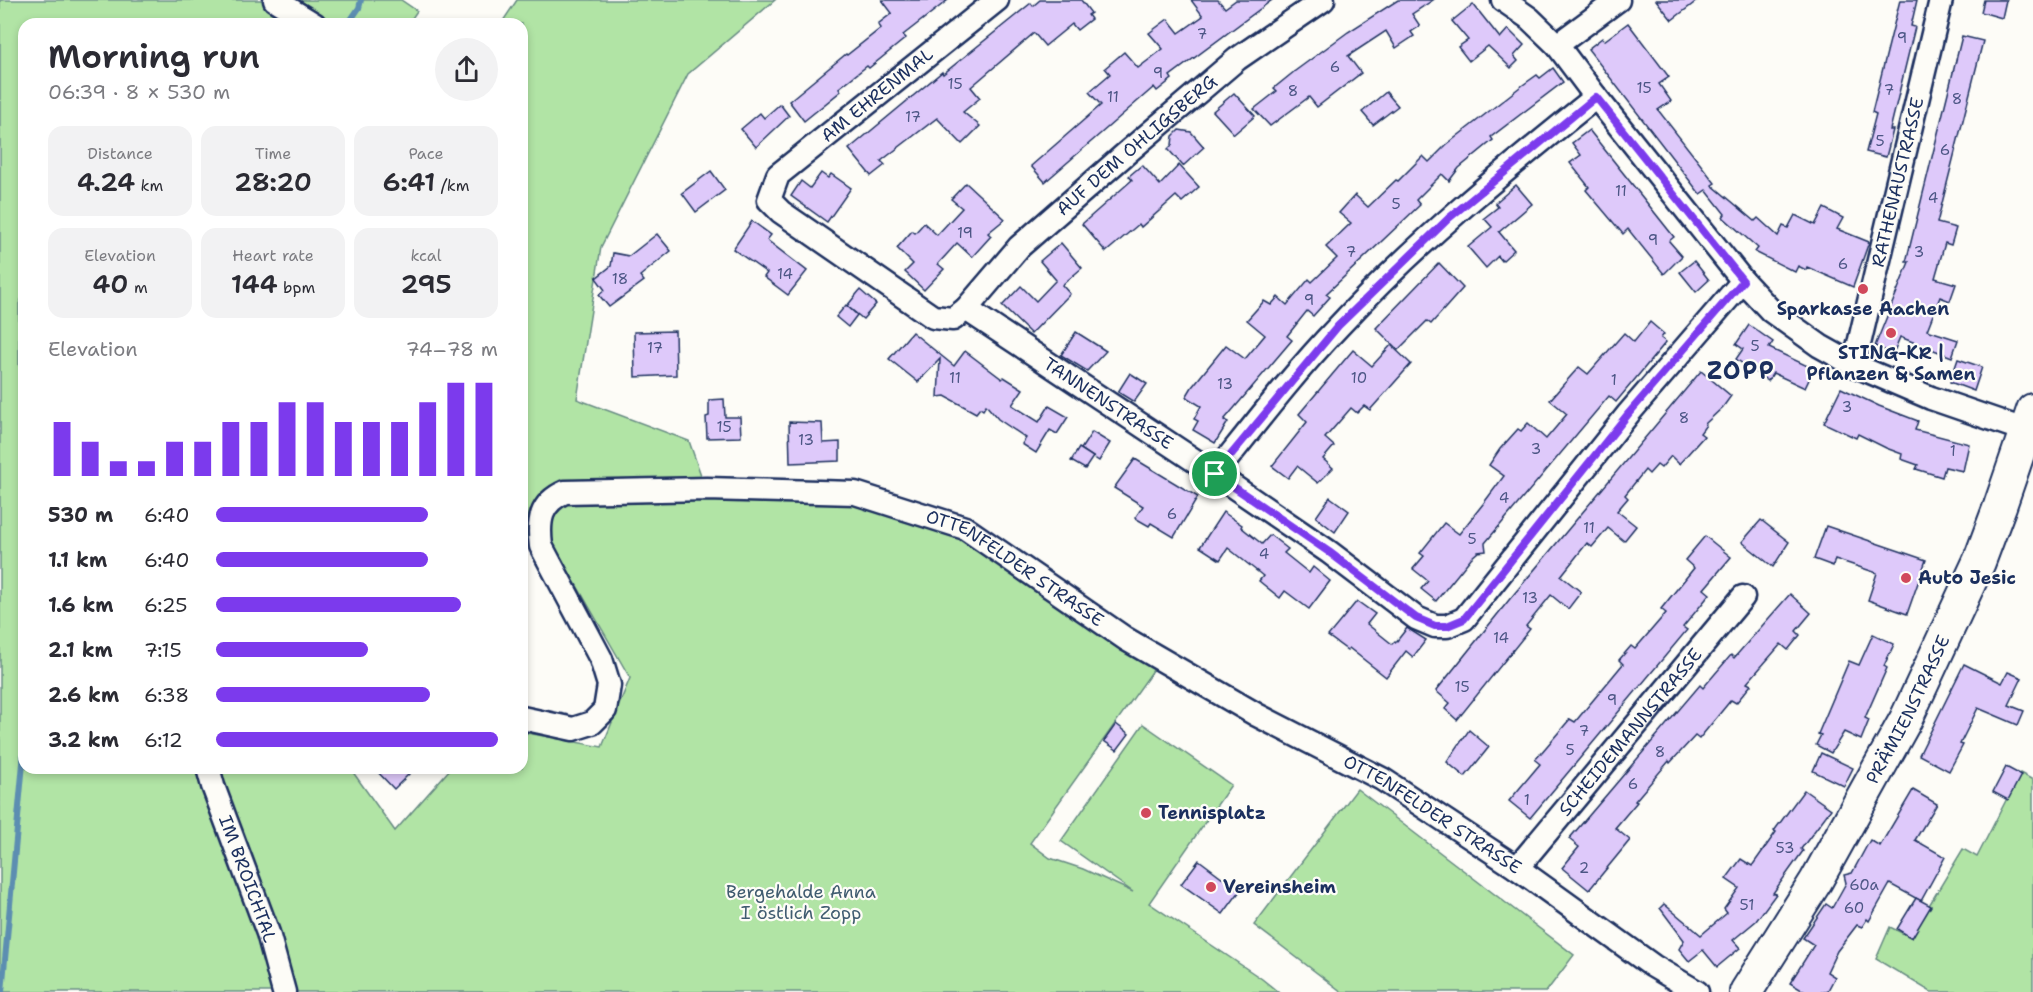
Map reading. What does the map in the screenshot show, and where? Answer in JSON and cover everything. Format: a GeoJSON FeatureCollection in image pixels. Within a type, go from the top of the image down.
{"type":"FeatureCollection","features":[{"type":"Feature","properties":{"kind":"main road","name":"PRÄMIENSTRASSE"},"geometry":{"type":"LineString","coordinates":[[1755,989],[1906,719],[1979,562],[2031,425]]}},
{"type":"Feature","properties":{"kind":"street"},"geometry":{"type":"LineString","coordinates":[[275,0],[304,18]]}},
{"type":"Feature","properties":{"kind":"street","name":"AM EHRENMAL"},"geometry":{"type":"LineString","coordinates":[[966,309],[953,319],[933,317],[781,212],[770,200],[778,175],[997,0]]}},
{"type":"Feature","properties":{"kind":"street","name":"AUF DEM OHLIGSBERG"},"geometry":{"type":"LineString","coordinates":[[966,309],[1019,247],[1130,150],[1237,59],[1323,0]]}},
{"type":"Feature","properties":{"kind":"street"},"geometry":{"type":"LineString","coordinates":[[1503,0],[1528,18],[1557,45],[1743,281],[1771,311],[1820,346],[1854,365],[1931,398],[2031,425]]}},
{"type":"Feature","properties":{"kind":"street"},"geometry":{"type":"LineString","coordinates":[[1557,45],[1618,0]]}},
{"type":"Feature","properties":{"kind":"street","name":"RATHENAUSTRASSE"},"geometry":{"type":"LineString","coordinates":[[1854,365],[1941,0]]}},
{"type":"Feature","properties":{"kind":"street"},"geometry":{"type":"LineString","coordinates":[[1215,474],[1338,326],[1449,218],[1596,97]]}},
{"type":"Feature","properties":{"kind":"street","name":"TANNENSTRASSE"},"geometry":{"type":"LineString","coordinates":[[966,309],[1329,552],[1416,618],[1435,626],[1447,626],[1464,619],[1629,413],[1743,281]]}},
{"type":"Feature","properties":{"kind":"street","name":"OTTENFELDER STRASSE"},"geometry":{"type":"LineString","coordinates":[[528,719],[573,729],[592,723],[605,710],[609,685],[601,659],[541,546],[539,528],[544,510],[552,498],[565,492],[694,489],[855,493],[965,528],[1126,639],[1257,716],[1382,779],[1517,868],[1653,966],[1697,992]]}},
{"type":"Feature","properties":{"kind":"street","name":"SCHEIDEMANNSTRASSE"},"geometry":{"type":"LineString","coordinates":[[1517,868],[1743,597]]}},
{"type":"Feature","properties":{"kind":"street","name":"IM BROICHTAL"},"geometry":{"type":"LineString","coordinates":[[210,774],[268,933],[284,992]]}},
{"type":"Feature","properties":{"kind":"green space","name":"Bergehalde Anna I östlich Zopp"},"geometry":{"type":"Polygon","coordinates":[[[0,0],[401,0],[417,11],[412,18],[18,18],[18,774],[354,774],[395,831],[446,774],[528,774],[528,733],[602,747],[630,678],[553,544],[528,539],[528,18],[505,18],[517,0],[775,0],[688,74],[601,247],[577,399],[689,441],[709,498],[852,501],[961,536],[1154,669],[1030,843],[1050,858],[1083,869],[1133,892],[1061,841],[1143,724],[1231,785],[1149,903],[1278,992],[0,992],[0,0]]]}},
{"type":"Feature","properties":{"kind":"green space"},"geometry":{"type":"Polygon","coordinates":[[[2020,773],[2033,780],[2033,992],[1931,992],[1876,959],[1890,927],[1910,937],[1963,849],[1977,857],[2020,773]]]}},
{"type":"Feature","properties":{"kind":"green space"},"geometry":{"type":"Polygon","coordinates":[[[1357,789],[1574,955],[1546,992],[1342,992],[1254,925],[1357,789]]]}},
{"type":"Feature","properties":{"kind":"building"},"geometry":{"type":"Polygon","coordinates":[[[882,0],[948,0],[903,35],[906,38],[869,68],[867,66],[839,88],[841,91],[804,121],[789,101],[881,28],[878,24],[892,13],[882,0]]]}},
{"type":"Feature","properties":{"kind":"building"},"geometry":{"type":"Polygon","coordinates":[[[1040,0],[1081,0],[1091,13],[1088,15],[1091,19],[1077,30],[1072,24],[1045,46],[1034,33],[971,87],[980,98],[963,112],[980,126],[962,144],[937,118],[881,161],[885,165],[871,176],[849,149],[942,72],[943,74],[1031,3],[1033,6],[1040,0]]]}},
{"type":"Feature","properties":{"kind":"building"},"geometry":{"type":"Polygon","coordinates":[[[1191,0],[1218,0],[1225,8],[1236,0],[1272,0],[1170,76],[1172,79],[1157,91],[1154,87],[1045,182],[1031,166],[1101,105],[1089,92],[1110,74],[1105,68],[1124,52],[1138,68],[1163,49],[1149,33],[1168,19],[1179,33],[1203,16],[1191,0]]]}},
{"type":"Feature","properties":{"kind":"building"},"geometry":{"type":"Polygon","coordinates":[[[1398,0],[1433,0],[1412,14],[1420,26],[1411,32],[1414,36],[1396,48],[1386,31],[1348,56],[1361,73],[1317,107],[1309,97],[1270,126],[1254,109],[1277,91],[1274,88],[1295,71],[1348,32],[1398,0]]]}},
{"type":"Feature","properties":{"kind":"building"},"geometry":{"type":"Polygon","coordinates":[[[1656,0],[1698,0],[1672,20],[1656,0]]]}},
{"type":"Feature","properties":{"kind":"building"},"geometry":{"type":"Polygon","coordinates":[[[1900,0],[1917,0],[1911,26],[1915,27],[1890,130],[1893,130],[1886,157],[1866,152],[1876,114],[1872,112],[1900,0]]]}},
{"type":"Feature","properties":{"kind":"building"},"geometry":{"type":"Polygon","coordinates":[[[1984,0],[2006,0],[2002,18],[1981,12],[1984,0]]]}},
{"type":"Feature","properties":{"kind":"building"},"geometry":{"type":"Polygon","coordinates":[[[1473,4],[1500,38],[1508,29],[1524,45],[1514,56],[1518,61],[1511,68],[1488,46],[1469,61],[1458,47],[1468,40],[1452,21],[1473,4]]]}},
{"type":"Feature","properties":{"kind":"building"},"geometry":{"type":"Polygon","coordinates":[[[1628,23],[1669,77],[1659,84],[1671,101],[1658,110],[1715,183],[1712,185],[1755,221],[1758,218],[1778,236],[1783,226],[1788,228],[1795,215],[1815,225],[1824,208],[1843,218],[1837,229],[1869,242],[1853,287],[1807,267],[1806,270],[1798,266],[1795,272],[1755,252],[1758,248],[1723,217],[1725,214],[1706,190],[1700,194],[1588,49],[1602,38],[1604,41],[1628,23]]]}},
{"type":"Feature","properties":{"kind":"building"},"geometry":{"type":"Polygon","coordinates":[[[1962,36],[1983,41],[1937,223],[1956,228],[1951,245],[1945,243],[1935,278],[1956,284],[1950,301],[1940,297],[1927,330],[1958,340],[1952,357],[1900,337],[1893,354],[1875,346],[1909,262],[1906,262],[1962,36]]]}},
{"type":"Feature","properties":{"kind":"building"},"geometry":{"type":"Polygon","coordinates":[[[1553,68],[1563,82],[1491,137],[1493,140],[1459,168],[1449,181],[1442,174],[1416,200],[1420,205],[1326,294],[1330,297],[1313,316],[1307,311],[1287,336],[1292,340],[1224,420],[1228,422],[1215,443],[1193,430],[1198,421],[1194,419],[1201,406],[1186,397],[1192,387],[1226,345],[1245,359],[1265,335],[1247,320],[1264,301],[1271,305],[1278,297],[1287,305],[1309,279],[1312,282],[1337,258],[1326,247],[1351,223],[1339,213],[1355,195],[1368,207],[1423,156],[1429,162],[1446,145],[1520,87],[1537,75],[1540,78],[1553,68]]]}},
{"type":"Feature","properties":{"kind":"building"},"geometry":{"type":"Polygon","coordinates":[[[1386,92],[1398,106],[1373,125],[1362,112],[1386,92]]]}},
{"type":"Feature","properties":{"kind":"building"},"geometry":{"type":"Polygon","coordinates":[[[1234,93],[1255,116],[1234,134],[1213,111],[1234,93]]]}},
{"type":"Feature","properties":{"kind":"building"},"geometry":{"type":"Polygon","coordinates":[[[780,104],[789,116],[756,147],[741,129],[760,113],[764,118],[780,104]]]}},
{"type":"Feature","properties":{"kind":"building"},"geometry":{"type":"Polygon","coordinates":[[[1179,130],[1191,132],[1204,147],[1183,166],[1168,149],[1172,145],[1173,136],[1179,130]]]}},
{"type":"Feature","properties":{"kind":"building"},"geometry":{"type":"Polygon","coordinates":[[[1589,130],[1674,237],[1669,241],[1682,256],[1664,274],[1628,229],[1623,234],[1586,190],[1589,187],[1570,163],[1581,155],[1572,143],[1589,130]]]}},
{"type":"Feature","properties":{"kind":"building"},"geometry":{"type":"Polygon","coordinates":[[[1142,165],[1160,185],[1179,165],[1199,187],[1182,202],[1176,196],[1141,227],[1139,224],[1106,252],[1082,224],[1132,180],[1129,176],[1142,165]]]}},
{"type":"Feature","properties":{"kind":"building"},"geometry":{"type":"Polygon","coordinates":[[[711,171],[725,190],[696,212],[682,193],[711,171]]]}},
{"type":"Feature","properties":{"kind":"building"},"geometry":{"type":"Polygon","coordinates":[[[821,173],[828,178],[831,174],[851,188],[827,222],[791,196],[801,181],[810,188],[821,173]]]}},
{"type":"Feature","properties":{"kind":"building"},"geometry":{"type":"Polygon","coordinates":[[[966,183],[1005,219],[988,233],[991,236],[972,257],[957,243],[938,264],[944,269],[924,290],[905,272],[913,264],[897,248],[912,231],[915,233],[924,223],[937,235],[962,208],[951,199],[966,183]]]}},
{"type":"Feature","properties":{"kind":"building"},"geometry":{"type":"Polygon","coordinates":[[[1516,185],[1532,204],[1499,232],[1514,250],[1502,261],[1498,256],[1486,268],[1468,247],[1492,227],[1484,218],[1498,207],[1495,203],[1516,185]]]}},
{"type":"Feature","properties":{"kind":"building"},"geometry":{"type":"Polygon","coordinates":[[[752,221],[771,235],[767,240],[807,271],[788,295],[764,277],[767,273],[733,249],[752,221]]]}},
{"type":"Feature","properties":{"kind":"building"},"geometry":{"type":"Polygon","coordinates":[[[657,234],[671,251],[640,276],[644,281],[609,307],[599,295],[605,290],[596,278],[611,266],[613,253],[629,256],[657,234]]]}},
{"type":"Feature","properties":{"kind":"building"},"geometry":{"type":"Polygon","coordinates":[[[1061,243],[1082,268],[1062,285],[1070,294],[1031,334],[1002,306],[1021,286],[1036,301],[1056,280],[1040,261],[1061,243]]]}},
{"type":"Feature","properties":{"kind":"building"},"geometry":{"type":"Polygon","coordinates":[[[1694,261],[1709,280],[1696,292],[1680,272],[1694,261]]]}},
{"type":"Feature","properties":{"kind":"building"},"geometry":{"type":"Polygon","coordinates":[[[1439,263],[1463,288],[1431,324],[1427,321],[1398,350],[1376,328],[1439,263]]]}},
{"type":"Feature","properties":{"kind":"building"},"geometry":{"type":"Polygon","coordinates":[[[860,290],[876,304],[863,319],[847,306],[860,290]]]}},
{"type":"Feature","properties":{"kind":"building"},"geometry":{"type":"Polygon","coordinates":[[[846,305],[857,315],[848,327],[836,317],[846,305]]]}},
{"type":"Feature","properties":{"kind":"building"},"geometry":{"type":"Polygon","coordinates":[[[1650,322],[1664,334],[1661,338],[1666,342],[1616,402],[1609,396],[1485,543],[1486,551],[1478,552],[1471,558],[1436,601],[1421,589],[1428,581],[1413,569],[1424,556],[1420,553],[1444,523],[1459,534],[1483,504],[1504,476],[1489,465],[1500,449],[1518,429],[1521,431],[1528,423],[1546,439],[1567,414],[1550,400],[1562,386],[1579,367],[1588,374],[1624,333],[1634,342],[1650,322]]]}},
{"type":"Feature","properties":{"kind":"building"},"geometry":{"type":"Polygon","coordinates":[[[1749,325],[1773,342],[1769,348],[1814,369],[1805,388],[1773,373],[1768,381],[1736,359],[1743,349],[1736,344],[1749,325]]]}},
{"type":"Feature","properties":{"kind":"building"},"geometry":{"type":"Polygon","coordinates":[[[675,331],[676,375],[635,377],[634,332],[675,331]]]}},
{"type":"Feature","properties":{"kind":"building"},"geometry":{"type":"Polygon","coordinates":[[[912,332],[954,366],[965,351],[1002,379],[1004,377],[1023,389],[1012,405],[1039,422],[1049,406],[1068,417],[1057,434],[1050,430],[1036,453],[1022,444],[1026,438],[998,419],[986,405],[983,410],[980,408],[976,413],[945,396],[938,397],[940,359],[918,382],[889,359],[912,332]]]}},
{"type":"Feature","properties":{"kind":"building"},"geometry":{"type":"Polygon","coordinates":[[[1076,332],[1106,351],[1087,371],[1061,355],[1076,332]]]}},
{"type":"Feature","properties":{"kind":"building"},"geometry":{"type":"Polygon","coordinates":[[[1391,345],[1411,364],[1370,410],[1364,406],[1357,413],[1351,408],[1325,438],[1334,446],[1323,459],[1333,468],[1318,483],[1297,466],[1288,478],[1272,466],[1307,422],[1299,414],[1353,350],[1372,366],[1391,345]]]}},
{"type":"Feature","properties":{"kind":"building"},"geometry":{"type":"Polygon","coordinates":[[[1958,359],[1982,367],[1974,391],[1950,382],[1958,359]]]}},
{"type":"Feature","properties":{"kind":"building"},"geometry":{"type":"Polygon","coordinates":[[[1701,371],[1731,396],[1705,424],[1700,433],[1704,436],[1679,464],[1671,456],[1661,468],[1657,465],[1649,474],[1645,470],[1625,495],[1628,498],[1617,511],[1636,526],[1624,541],[1608,528],[1592,547],[1587,543],[1561,576],[1581,592],[1568,609],[1551,595],[1526,626],[1530,629],[1457,720],[1445,709],[1450,703],[1436,691],[1509,600],[1701,371]]]}},
{"type":"Feature","properties":{"kind":"building"},"geometry":{"type":"Polygon","coordinates":[[[1130,373],[1147,384],[1134,402],[1118,392],[1130,373]]]}},
{"type":"Feature","properties":{"kind":"building"},"geometry":{"type":"Polygon","coordinates":[[[1841,388],[1918,421],[1915,430],[1969,444],[1963,471],[1945,467],[1942,477],[1916,469],[1918,465],[1901,459],[1902,454],[1858,434],[1856,438],[1824,423],[1841,388]]]}},
{"type":"Feature","properties":{"kind":"building"},"geometry":{"type":"Polygon","coordinates":[[[724,399],[725,417],[740,417],[741,437],[707,438],[706,417],[709,416],[709,400],[724,399]]]}},
{"type":"Feature","properties":{"kind":"building"},"geometry":{"type":"Polygon","coordinates":[[[789,422],[822,423],[823,443],[840,442],[840,461],[790,463],[789,422]]]}},
{"type":"Feature","properties":{"kind":"building"},"geometry":{"type":"Polygon","coordinates":[[[1092,432],[1110,443],[1099,461],[1081,449],[1092,432]]]}},
{"type":"Feature","properties":{"kind":"building"},"geometry":{"type":"Polygon","coordinates":[[[1079,448],[1093,457],[1085,469],[1071,461],[1079,448]]]}},
{"type":"Feature","properties":{"kind":"building"},"geometry":{"type":"Polygon","coordinates":[[[1135,459],[1198,497],[1174,537],[1151,523],[1149,526],[1135,518],[1143,506],[1114,488],[1135,459]]]}},
{"type":"Feature","properties":{"kind":"building"},"geometry":{"type":"Polygon","coordinates":[[[1330,497],[1349,511],[1335,532],[1316,517],[1330,497]]]}},
{"type":"Feature","properties":{"kind":"building"},"geometry":{"type":"Polygon","coordinates":[[[1223,512],[1242,525],[1241,527],[1262,544],[1270,535],[1288,549],[1284,553],[1309,573],[1313,567],[1330,581],[1309,609],[1285,591],[1280,598],[1259,581],[1263,576],[1228,548],[1220,560],[1200,547],[1223,512]]]}},
{"type":"Feature","properties":{"kind":"building"},"geometry":{"type":"Polygon","coordinates":[[[1761,520],[1789,542],[1773,567],[1742,542],[1761,520]]]}},
{"type":"Feature","properties":{"kind":"building"},"geometry":{"type":"Polygon","coordinates":[[[1826,526],[1926,560],[1907,614],[1868,600],[1877,573],[1835,559],[1833,566],[1814,559],[1826,526]]]}},
{"type":"Feature","properties":{"kind":"building"},"geometry":{"type":"Polygon","coordinates":[[[1705,536],[1731,557],[1704,589],[1710,594],[1683,627],[1687,630],[1530,818],[1509,801],[1540,764],[1535,760],[1570,719],[1575,722],[1623,664],[1619,660],[1631,646],[1635,649],[1666,613],[1661,609],[1694,568],[1685,560],[1705,536]]]}},
{"type":"Feature","properties":{"kind":"building"},"geometry":{"type":"Polygon","coordinates":[[[1790,594],[1811,613],[1796,631],[1800,635],[1788,650],[1781,644],[1747,683],[1751,685],[1736,703],[1731,700],[1699,739],[1695,736],[1670,763],[1669,761],[1635,801],[1637,802],[1615,828],[1630,840],[1589,890],[1562,868],[1579,847],[1569,839],[1700,685],[1703,688],[1731,655],[1734,658],[1790,594]]]}},
{"type":"Feature","properties":{"kind":"building"},"geometry":{"type":"Polygon","coordinates":[[[1357,601],[1375,614],[1367,624],[1392,644],[1407,628],[1426,640],[1413,657],[1406,651],[1386,677],[1349,648],[1347,650],[1328,636],[1357,601]]]}},
{"type":"Feature","properties":{"kind":"building"},"geometry":{"type":"Polygon","coordinates":[[[1873,634],[1894,644],[1884,666],[1887,668],[1865,718],[1869,720],[1861,740],[1844,732],[1831,753],[1816,745],[1821,735],[1818,734],[1849,661],[1859,665],[1873,634]]]}},
{"type":"Feature","properties":{"kind":"building"},"geometry":{"type":"Polygon","coordinates":[[[1964,664],[2002,683],[2008,672],[2022,678],[2009,705],[2024,711],[2018,725],[1978,708],[1960,744],[1963,745],[1949,771],[1919,755],[1964,664]]]}},
{"type":"Feature","properties":{"kind":"building"},"geometry":{"type":"Polygon","coordinates":[[[1116,724],[1129,734],[1117,750],[1104,741],[1116,724]]]}},
{"type":"Feature","properties":{"kind":"building"},"geometry":{"type":"Polygon","coordinates":[[[1469,730],[1489,747],[1465,777],[1447,762],[1469,730]]]}},
{"type":"Feature","properties":{"kind":"building"},"geometry":{"type":"Polygon","coordinates":[[[1821,753],[1853,768],[1844,786],[1813,771],[1821,753]]]}},
{"type":"Feature","properties":{"kind":"building"},"geometry":{"type":"Polygon","coordinates":[[[2006,767],[2021,775],[2008,800],[1993,792],[2006,767]]]}},
{"type":"Feature","properties":{"kind":"building"},"geometry":{"type":"Polygon","coordinates":[[[380,774],[409,774],[394,789],[380,774]]]}},
{"type":"Feature","properties":{"kind":"building"},"geometry":{"type":"Polygon","coordinates":[[[1804,790],[1831,809],[1801,849],[1803,851],[1756,921],[1733,940],[1740,948],[1717,967],[1703,950],[1689,961],[1679,949],[1684,940],[1660,908],[1664,904],[1701,935],[1727,913],[1724,909],[1739,888],[1726,879],[1741,859],[1752,866],[1804,790]]]}},
{"type":"Feature","properties":{"kind":"building"},"geometry":{"type":"Polygon","coordinates":[[[1913,790],[1937,804],[1915,840],[1945,857],[1921,901],[1890,884],[1869,921],[1867,919],[1862,927],[1857,925],[1837,951],[1827,972],[1835,977],[1827,992],[1805,992],[1790,983],[1814,945],[1803,938],[1826,904],[1832,908],[1846,883],[1844,875],[1852,873],[1870,840],[1880,846],[1913,790]]]}},
{"type":"Feature","properties":{"kind":"building","name":"Vereinsheim"},"geometry":{"type":"Polygon","coordinates":[[[1199,860],[1240,891],[1223,914],[1181,884],[1199,860]]]}},
{"type":"Feature","properties":{"kind":"building"},"geometry":{"type":"Polygon","coordinates":[[[1916,898],[1931,906],[1912,938],[1897,929],[1916,898]]]}},
{"type":"Feature","properties":{"kind":"waterway"},"geometry":{"type":"LineString","coordinates":[[352,18],[361,0]]}},
{"type":"Feature","properties":{"kind":"waterway"},"geometry":{"type":"LineString","coordinates":[[2,992],[22,774]]}},
{"type":"Feature","properties":{"kind":"place","name":"Sparkasse Aachen"},"geometry":{"type":"Point","coordinates":[1863,289]}},
{"type":"Feature","properties":{"kind":"place","name":"STING-KR | Pflanzen & Samen"},"geometry":{"type":"Point","coordinates":[1891,333]}},
{"type":"Feature","properties":{"kind":"place","name":"Auto Jesic"},"geometry":{"type":"Point","coordinates":[1906,578]}},
{"type":"Feature","properties":{"kind":"place","name":"Tennisplatz"},"geometry":{"type":"Point","coordinates":[1146,813]}},
{"type":"Feature","properties":{"kind":"place","name":"Vereinsheim"},"geometry":{"type":"Point","coordinates":[1211,887]}},
{"type":"Feature","properties":{"kind":"district","name":"ZOPP"},"geometry":{"type":"Point","coordinates":[1741,371]}},
{"type":"Feature","properties":{"kind":"route"},"geometry":{"type":"LineString","coordinates":[[1596,97],[1743,281],[1629,413],[1464,619],[1447,626],[1435,626],[1416,618],[1329,552],[1215,474],[1338,326],[1449,218],[1522,155],[1596,97]]}}]}
